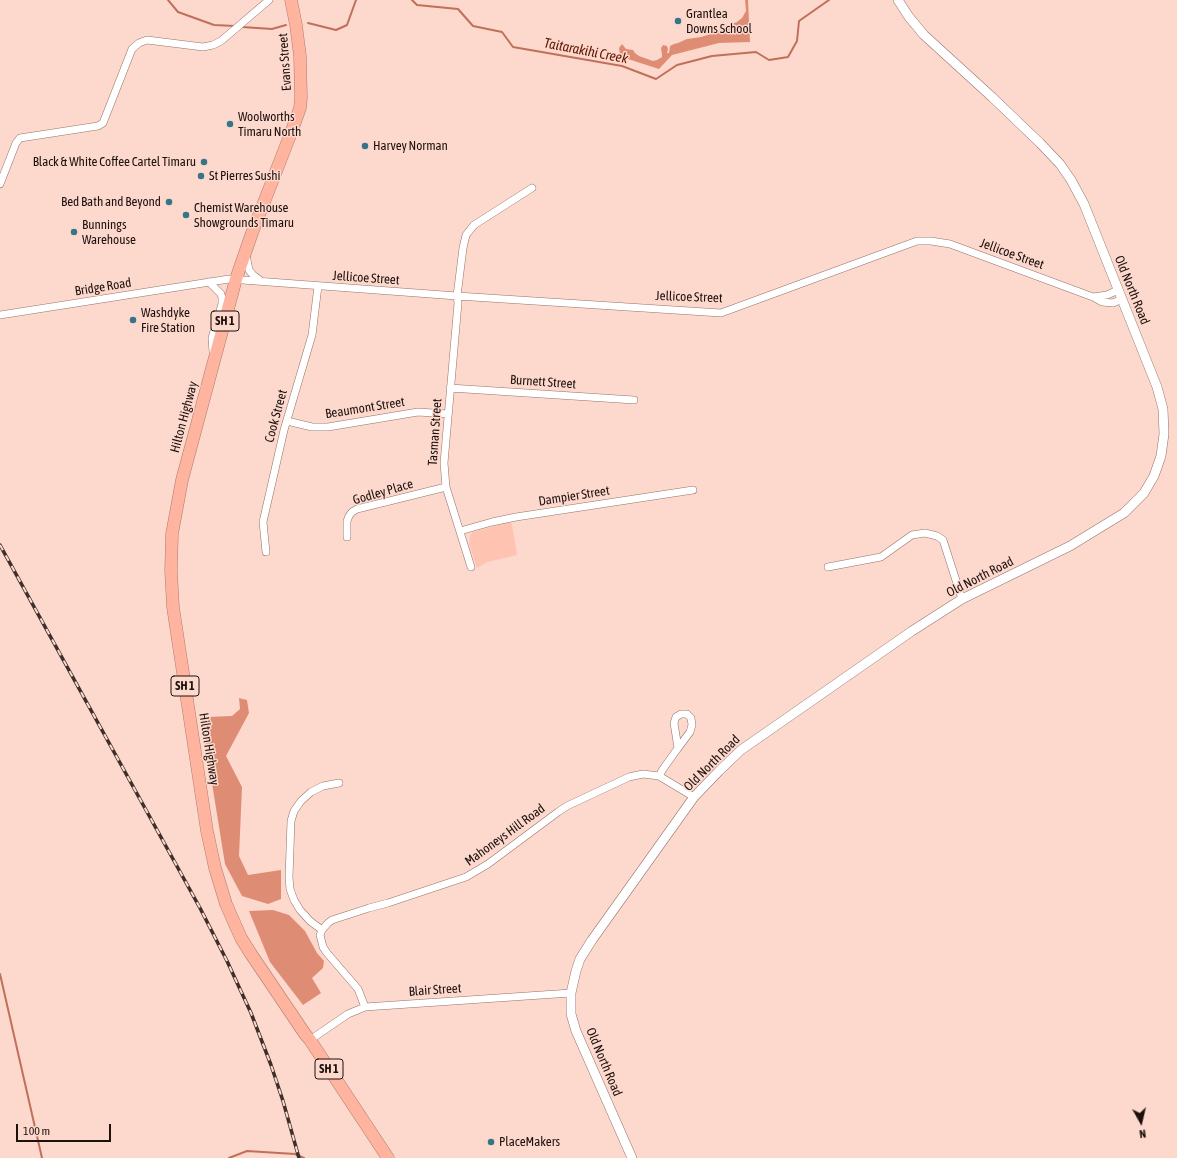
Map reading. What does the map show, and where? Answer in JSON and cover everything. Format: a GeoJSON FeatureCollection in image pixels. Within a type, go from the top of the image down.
{"type":"FeatureCollection","features":[{"type":"Feature","properties":{"kind":"highway","name":"Evans Street"},"geometry":{"type":"LineString","coordinates":[[236,280],[252,233],[300,108],[300,56],[291,0]]}},
{"type":"Feature","properties":{"kind":"highway","name":"Hilton Highway"},"geometry":{"type":"LineString","coordinates":[[236,280],[182,480],[172,534],[171,558],[174,615],[207,831],[220,886],[234,922],[251,954],[388,1158]]}},
{"type":"Feature","properties":{"kind":"street"},"geometry":{"type":"LineString","coordinates":[[0,184],[16,143],[20,138],[98,126],[103,123],[132,49],[139,43],[147,40],[203,47],[212,45],[221,41],[269,0]]}},
{"type":"Feature","properties":{"kind":"street","name":"Old North Road"},"geometry":{"type":"LineString","coordinates":[[632,1158],[576,1031],[571,1014],[571,993],[580,959],[694,798],[719,770],[741,750],[912,631],[962,599],[1070,546],[1124,513],[1144,493],[1154,476],[1161,456],[1164,434],[1163,409],[1157,387],[1080,196],[1071,180],[1060,164],[1040,143],[924,35],[909,17],[898,0]]}},
{"type":"Feature","properties":{"kind":"street","name":"Tasman Street"},"geometry":{"type":"LineString","coordinates":[[470,567],[446,487],[444,454],[462,248],[466,235],[474,225],[532,188]]}},
{"type":"Feature","properties":{"kind":"street","name":"Jellicoe Street"},"geometry":{"type":"LineString","coordinates":[[236,280],[721,313],[917,241],[931,241],[950,244],[1093,297],[1102,302],[1113,303],[1122,299]]}},
{"type":"Feature","properties":{"kind":"street"},"geometry":{"type":"LineString","coordinates":[[246,251],[249,270],[263,282]]}},
{"type":"Feature","properties":{"kind":"street","name":"Bridge Road"},"geometry":{"type":"LineString","coordinates":[[0,315],[210,282],[236,280]]}},
{"type":"Feature","properties":{"kind":"street"},"geometry":{"type":"LineString","coordinates":[[210,282],[221,294],[222,298],[222,304],[212,338],[213,362]]}},
{"type":"Feature","properties":{"kind":"street","name":"Cook Street"},"geometry":{"type":"LineString","coordinates":[[266,552],[263,522],[287,421],[312,335],[318,286]]}},
{"type":"Feature","properties":{"kind":"street"},"geometry":{"type":"LineString","coordinates":[[1093,297],[1106,295],[1118,290]]}},
{"type":"Feature","properties":{"kind":"street","name":"Burnett Street"},"geometry":{"type":"LineString","coordinates":[[450,388],[634,400]]}},
{"type":"Feature","properties":{"kind":"street","name":"Beaumont Street"},"geometry":{"type":"LineString","coordinates":[[287,421],[312,427],[328,427],[418,412],[448,414]]}},
{"type":"Feature","properties":{"kind":"street","name":"Godley Place"},"geometry":{"type":"LineString","coordinates":[[347,537],[347,521],[352,512],[357,509],[446,487]]}},
{"type":"Feature","properties":{"kind":"street","name":"Dampier Street"},"geometry":{"type":"LineString","coordinates":[[460,531],[512,518],[693,490]]}},
{"type":"Feature","properties":{"kind":"street"},"geometry":{"type":"LineString","coordinates":[[828,567],[881,557],[912,535],[925,533],[937,536],[943,540],[962,599]]}},
{"type":"Feature","properties":{"kind":"street"},"geometry":{"type":"LineString","coordinates":[[659,776],[678,748]]}},
{"type":"Feature","properties":{"kind":"street","name":"Mahoneys Hill Road"},"geometry":{"type":"LineString","coordinates":[[322,930],[328,922],[332,920],[466,877],[478,871],[567,806],[616,782],[643,774],[659,776],[694,798]]}},
{"type":"Feature","properties":{"kind":"street"},"geometry":{"type":"LineString","coordinates":[[339,783],[323,786],[311,792],[301,801],[294,812],[291,821],[290,889],[300,910],[310,921],[322,930],[320,935],[323,947],[358,989],[365,1007]]}},
{"type":"Feature","properties":{"kind":"street","name":"Blair Street"},"geometry":{"type":"LineString","coordinates":[[310,1040],[348,1014],[365,1007],[571,993]]}},
{"type":"Feature","properties":{"kind":"shaded area"},"geometry":{"type":"Polygon","coordinates":[[[745,0],[748,0],[750,42],[719,43],[672,55],[659,69],[628,59],[620,54],[619,48],[622,44],[626,49],[633,50],[639,56],[653,61],[657,60],[662,57],[661,48],[663,45],[667,46],[667,53],[669,53],[670,46],[674,44],[687,39],[714,33],[737,22],[742,18],[746,11],[745,0]]]}},
{"type":"Feature","properties":{"kind":"shaded area"},"geometry":{"type":"Polygon","coordinates":[[[510,522],[512,524],[517,555],[487,562],[477,568],[469,544],[470,535],[473,532],[510,522]]]}},
{"type":"Feature","properties":{"kind":"shaded area"},"geometry":{"type":"Polygon","coordinates":[[[239,698],[247,700],[249,713],[226,756],[242,787],[239,856],[248,875],[281,870],[281,899],[268,904],[242,896],[225,864],[202,721],[207,717],[232,716],[240,709],[239,698]]]}},
{"type":"Feature","properties":{"kind":"shaded area"},"geometry":{"type":"Polygon","coordinates":[[[273,910],[289,915],[305,931],[317,953],[324,961],[323,968],[312,978],[321,993],[303,1005],[270,962],[249,911],[273,910]]]}},
{"type":"Feature","properties":{"kind":"waterway","name":"Taitarakihi Creek"},"geometry":{"type":"LineString","coordinates":[[168,0],[178,12],[214,25],[235,26]]}},
{"type":"Feature","properties":{"kind":"waterway","name":"Taitarakihi Creek"},"geometry":{"type":"LineString","coordinates":[[308,23],[336,30],[347,25],[356,0]]}},
{"type":"Feature","properties":{"kind":"waterway","name":"Taitarakihi Creek"},"geometry":{"type":"LineString","coordinates":[[412,0],[417,5],[458,9],[473,26],[502,32],[513,47],[622,66],[656,79],[677,65],[712,56],[756,52],[769,60],[788,57],[797,41],[799,21],[829,0]]}},
{"type":"Feature","properties":{"kind":"waterway","name":"Taitarakihi Creek"},"geometry":{"type":"LineString","coordinates":[[242,27],[272,29],[286,25]]}},
{"type":"Feature","properties":{"kind":"waterway"},"geometry":{"type":"LineString","coordinates":[[0,974],[42,1158]]}},
{"type":"Feature","properties":{"kind":"waterway"},"geometry":{"type":"LineString","coordinates":[[229,1158],[247,1151],[295,1154],[304,1158]]}},
{"type":"Feature","properties":{"kind":"railway"},"geometry":{"type":"LineString","coordinates":[[0,545],[200,908],[227,961],[251,1013],[271,1065],[299,1158]]}},
{"type":"Feature","properties":{"kind":"place","name":"Grantlea Downs School"},"geometry":{"type":"Point","coordinates":[678,21]}},
{"type":"Feature","properties":{"kind":"place","name":"Woolworths Timaru North"},"geometry":{"type":"Point","coordinates":[230,124]}},
{"type":"Feature","properties":{"kind":"place","name":"Harvey Norman"},"geometry":{"type":"Point","coordinates":[365,146]}},
{"type":"Feature","properties":{"kind":"place","name":"Black & White Coffee Cartel Timaru"},"geometry":{"type":"Point","coordinates":[204,162]}},
{"type":"Feature","properties":{"kind":"place","name":"St Pierres Sushi"},"geometry":{"type":"Point","coordinates":[201,176]}},
{"type":"Feature","properties":{"kind":"place","name":"Bed Bath and Beyond"},"geometry":{"type":"Point","coordinates":[169,202]}},
{"type":"Feature","properties":{"kind":"place","name":"Chemist Warehouse Showgrounds Timaru"},"geometry":{"type":"Point","coordinates":[186,215]}},
{"type":"Feature","properties":{"kind":"place","name":"Bunnings Warehouse"},"geometry":{"type":"Point","coordinates":[74,232]}},
{"type":"Feature","properties":{"kind":"place","name":"Washdyke Fire Station"},"geometry":{"type":"Point","coordinates":[133,320]}},
{"type":"Feature","properties":{"kind":"place","name":"PlaceMakers"},"geometry":{"type":"Point","coordinates":[491,1142]}}]}
